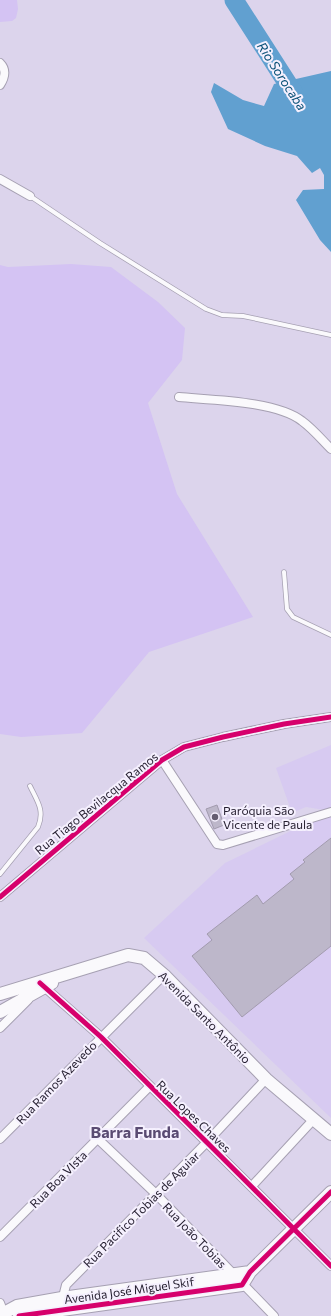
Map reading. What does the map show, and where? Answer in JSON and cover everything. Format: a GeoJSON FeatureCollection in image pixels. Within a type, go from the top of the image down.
{"type":"FeatureCollection","features":[{"type":"Feature","properties":{"kind":"street"},"geometry":{"type":"LineString","coordinates":[[0,63],[5,69],[0,85]]}},
{"type":"Feature","properties":{"kind":"street"},"geometry":{"type":"LineString","coordinates":[[0,180],[30,196]]}},
{"type":"Feature","properties":{"kind":"street"},"geometry":{"type":"LineString","coordinates":[[179,397],[279,409],[302,420],[331,449]]}},
{"type":"Feature","properties":{"kind":"street","name":"Rua Tiago Bevilacqua Ramos"},"geometry":{"type":"LineString","coordinates":[[0,897],[162,760],[184,747],[284,724],[331,717]]}},
{"type":"Feature","properties":{"kind":"street"},"geometry":{"type":"LineString","coordinates":[[162,760],[214,842],[217,844],[222,845],[331,812]]}},
{"type":"Feature","properties":{"kind":"street","name":"Avenida Santo Antônio"},"geometry":{"type":"LineString","coordinates":[[0,994],[43,985],[61,976],[128,955],[144,958],[164,975],[266,1079],[331,1134]]}},
{"type":"Feature","properties":{"kind":"street","name":"Rua Ramos Azevedo"},"geometry":{"type":"LineString","coordinates":[[0,1139],[164,975]]}},
{"type":"Feature","properties":{"kind":"street","name":"Avenida Santo Antônio"},"geometry":{"type":"LineString","coordinates":[[0,1012],[33,995],[43,985]]}},
{"type":"Feature","properties":{"kind":"street","name":"Rua Lopes Chaves"},"geometry":{"type":"LineString","coordinates":[[43,985],[101,1037],[149,1087],[252,1186],[331,1266]]}},
{"type":"Feature","properties":{"kind":"street"},"geometry":{"type":"LineString","coordinates":[[0,1028],[33,995]]}},
{"type":"Feature","properties":{"kind":"street","name":"Rua Pacifico Tobias de Aguiar"},"geometry":{"type":"LineString","coordinates":[[62,1304],[66,1285],[207,1142],[266,1079]]}},
{"type":"Feature","properties":{"kind":"street","name":"Rua Boa VIsta"},"geometry":{"type":"LineString","coordinates":[[0,1237],[149,1087]]}},
{"type":"Feature","properties":{"kind":"street"},"geometry":{"type":"LineString","coordinates":[[252,1186],[313,1120]]}},
{"type":"Feature","properties":{"kind":"street","name":"Rua João Tobias"},"geometry":{"type":"LineString","coordinates":[[98,1139],[156,1194],[242,1285],[274,1316]]}},
{"type":"Feature","properties":{"kind":"street"},"geometry":{"type":"LineString","coordinates":[[242,1285],[250,1272],[331,1192]]}},
{"type":"Feature","properties":{"kind":"street","name":"Avenida José Miguel Skif"},"geometry":{"type":"LineString","coordinates":[[2,1311],[18,1316],[62,1304],[250,1272]]}},
{"type":"Feature","properties":{"kind":"street","name":"Avenida José Miguel Skif"},"geometry":{"type":"LineString","coordinates":[[2,1311],[17,1306],[62,1304],[242,1285]]}},
{"type":"Feature","properties":{"kind":"lane"},"geometry":{"type":"LineString","coordinates":[[30,196],[100,243],[206,309],[222,315],[243,316],[331,335]]}},
{"type":"Feature","properties":{"kind":"lane"},"geometry":{"type":"LineString","coordinates":[[284,572],[287,609],[293,617],[331,635]]}},
{"type":"Feature","properties":{"kind":"lane"},"geometry":{"type":"LineString","coordinates":[[0,874],[38,827],[42,818],[42,812],[30,786]]}},
{"type":"Feature","properties":{"kind":"shaded area"},"geometry":{"type":"Polygon","coordinates":[[[0,0],[17,0],[18,9],[16,18],[12,21],[0,22],[0,0]]]}},
{"type":"Feature","properties":{"kind":"shaded area"},"geometry":{"type":"Polygon","coordinates":[[[71,264],[111,267],[158,302],[185,328],[182,360],[148,403],[177,494],[253,617],[149,652],[82,733],[21,737],[0,734],[0,265],[8,267],[71,264]]]}},
{"type":"Feature","properties":{"kind":"shaded area"},"geometry":{"type":"Polygon","coordinates":[[[331,745],[331,807],[324,810],[306,807],[292,813],[276,768],[331,745]]]}},
{"type":"Feature","properties":{"kind":"shaded area"},"geometry":{"type":"Polygon","coordinates":[[[331,816],[331,1118],[144,938],[225,863],[303,825],[331,816]]]}},
{"type":"Feature","properties":{"kind":"water"},"geometry":{"type":"Polygon","coordinates":[[[331,71],[331,252],[320,240],[296,200],[303,190],[324,189],[324,175],[320,168],[312,173],[297,156],[265,146],[228,129],[211,92],[214,83],[243,100],[264,106],[274,84],[331,71]]]}},
{"type":"Feature","properties":{"kind":"building","name":"Paróquia São Vicente de Paula"},"geometry":{"type":"Polygon","coordinates":[[[217,805],[224,825],[214,829],[206,809],[217,805]]]}},
{"type":"Feature","properties":{"kind":"building"},"geometry":{"type":"Polygon","coordinates":[[[331,838],[331,946],[242,1017],[192,956],[212,940],[207,934],[257,895],[263,904],[294,879],[290,874],[305,862],[303,860],[331,838]]]}},
{"type":"Feature","properties":{"kind":"waterway","name":"Rio Sorocaba"},"geometry":{"type":"LineString","coordinates":[[234,0],[300,103]]}},
{"type":"Feature","properties":{"kind":"cycle path"},"geometry":{"type":"LineString","coordinates":[[0,897],[162,760],[184,747],[284,724],[331,717]]}},
{"type":"Feature","properties":{"kind":"cycle path"},"geometry":{"type":"LineString","coordinates":[[40,983],[101,1037],[331,1266]]}},
{"type":"Feature","properties":{"kind":"cycle path"},"geometry":{"type":"LineString","coordinates":[[19,1316],[242,1285],[250,1272],[331,1192]]}},
{"type":"Feature","properties":{"kind":"place","name":"Paróquia São Vicente de Paula"},"geometry":{"type":"Point","coordinates":[215,817]}},
{"type":"Feature","properties":{"kind":"district","name":"Barra Funda"},"geometry":{"type":"Point","coordinates":[135,1131]}}]}
